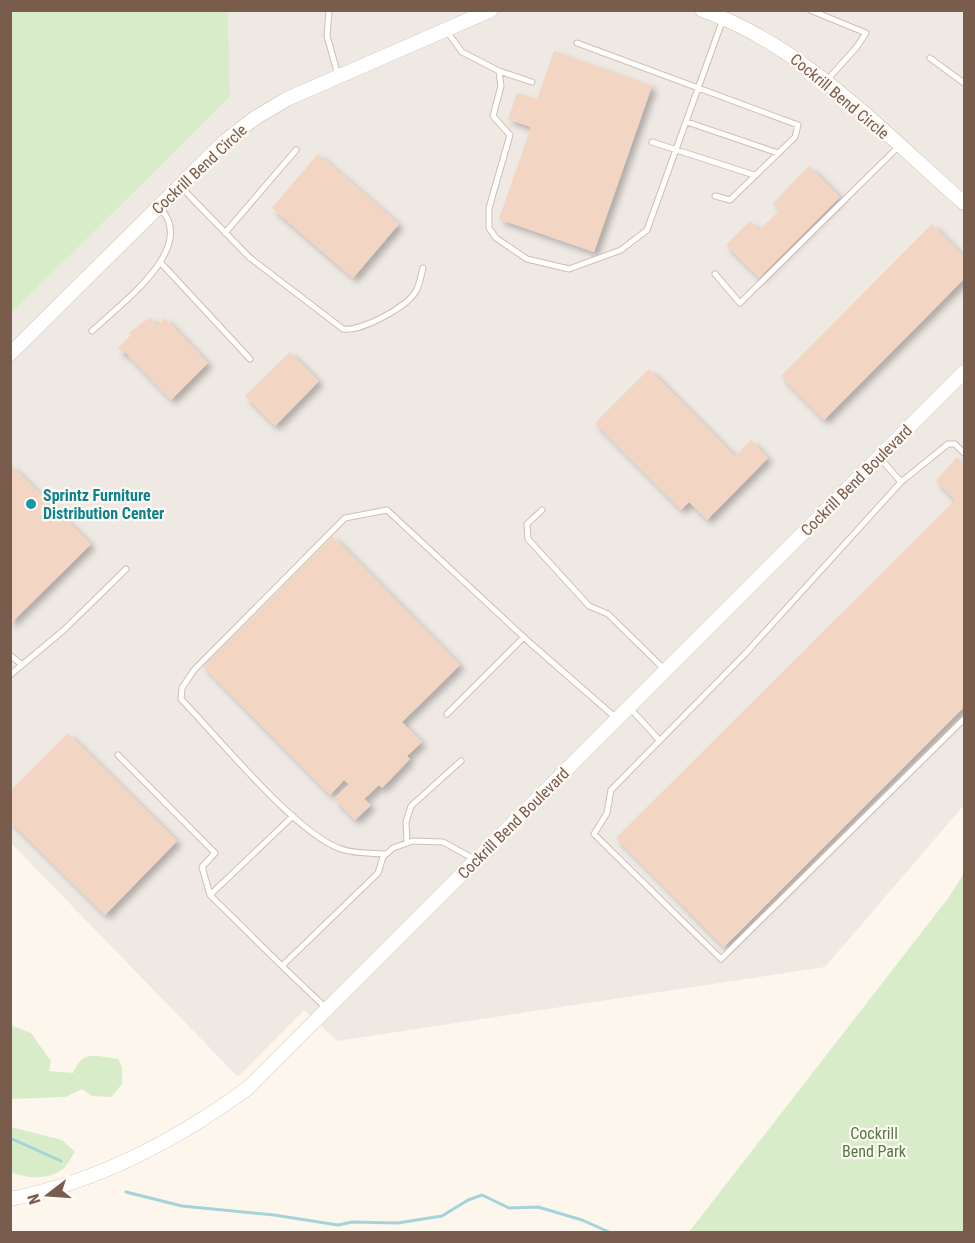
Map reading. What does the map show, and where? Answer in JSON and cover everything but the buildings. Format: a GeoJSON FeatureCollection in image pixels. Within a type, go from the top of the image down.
{"type":"FeatureCollection","features":[{"type":"Feature","properties":{"kind":"street","name":"Cockrill Bend Circle"},"geometry":{"type":"LineString","coordinates":[[10,354],[224,142],[255,118],[287,99],[445,29],[470,14],[491,10]]}},
{"type":"Feature","properties":{"kind":"street","name":"Cockrill Bend Circle"},"geometry":{"type":"LineString","coordinates":[[702,10],[724,18],[786,51],[826,82],[964,203]]}},
{"type":"Feature","properties":{"kind":"street","name":"Cockrill Bend Boulevard"},"geometry":{"type":"LineString","coordinates":[[10,1199],[100,1172],[174,1138],[248,1088],[964,372]]}},
{"type":"Feature","properties":{"kind":"lane"},"geometry":{"type":"LineString","coordinates":[[329,10],[327,36],[338,75]]}},
{"type":"Feature","properties":{"kind":"lane"},"geometry":{"type":"LineString","coordinates":[[810,10],[866,33],[826,82]]}},
{"type":"Feature","properties":{"kind":"lane"},"geometry":{"type":"LineString","coordinates":[[499,71],[501,86],[493,116],[510,135],[489,208],[489,228],[496,238],[527,259],[569,269],[621,250],[647,230],[724,18]]}},
{"type":"Feature","properties":{"kind":"lane"},"geometry":{"type":"LineString","coordinates":[[445,29],[462,52],[499,71],[532,82]]}},
{"type":"Feature","properties":{"kind":"lane"},"geometry":{"type":"LineString","coordinates":[[577,43],[798,125],[795,137],[730,200],[716,196]]}},
{"type":"Feature","properties":{"kind":"lane"},"geometry":{"type":"LineString","coordinates":[[930,58],[964,83]]}},
{"type":"Feature","properties":{"kind":"lane"},"geometry":{"type":"LineString","coordinates":[[687,122],[778,153]]}},
{"type":"Feature","properties":{"kind":"lane"},"geometry":{"type":"LineString","coordinates":[[652,142],[754,175]]}},
{"type":"Feature","properties":{"kind":"lane"},"geometry":{"type":"LineString","coordinates":[[716,274],[740,303],[899,146]]}},
{"type":"Feature","properties":{"kind":"lane"},"geometry":{"type":"LineString","coordinates":[[225,233],[296,150]]}},
{"type":"Feature","properties":{"kind":"lane"},"geometry":{"type":"LineString","coordinates":[[180,186],[249,257],[330,321],[351,330],[399,307],[416,292],[423,268]]}},
{"type":"Feature","properties":{"kind":"lane"},"geometry":{"type":"LineString","coordinates":[[92,331],[161,263],[171,239],[167,216],[158,207]]}},
{"type":"Feature","properties":{"kind":"lane"},"geometry":{"type":"LineString","coordinates":[[161,263],[250,359]]}},
{"type":"Feature","properties":{"kind":"lane"},"geometry":{"type":"LineString","coordinates":[[964,453],[955,444],[948,444],[901,482],[746,654],[611,790],[607,813],[594,834],[721,959],[964,719]]}},
{"type":"Feature","properties":{"kind":"lane"},"geometry":{"type":"LineString","coordinates":[[879,457],[901,482]]}},
{"type":"Feature","properties":{"kind":"lane"},"geometry":{"type":"LineString","coordinates":[[386,854],[340,849],[320,838],[293,816],[181,699],[182,688],[194,670],[345,518],[387,510],[524,637],[617,719]]}},
{"type":"Feature","properties":{"kind":"lane"},"geometry":{"type":"LineString","coordinates":[[542,510],[527,524],[528,539],[589,606],[608,614],[665,671]]}},
{"type":"Feature","properties":{"kind":"lane"},"geometry":{"type":"LineString","coordinates":[[10,675],[65,629],[126,569]]}},
{"type":"Feature","properties":{"kind":"lane"},"geometry":{"type":"LineString","coordinates":[[447,714],[524,637]]}},
{"type":"Feature","properties":{"kind":"lane"},"geometry":{"type":"LineString","coordinates":[[10,656],[22,665]]}},
{"type":"Feature","properties":{"kind":"lane"},"geometry":{"type":"LineString","coordinates":[[629,707],[660,741]]}},
{"type":"Feature","properties":{"kind":"lane"},"geometry":{"type":"LineString","coordinates":[[118,755],[215,853],[201,867],[210,895],[327,1009]]}},
{"type":"Feature","properties":{"kind":"lane"},"geometry":{"type":"LineString","coordinates":[[406,843],[406,822],[411,806],[461,761]]}},
{"type":"Feature","properties":{"kind":"lane"},"geometry":{"type":"LineString","coordinates":[[210,895],[293,816]]}},
{"type":"Feature","properties":{"kind":"lane"},"geometry":{"type":"LineString","coordinates":[[282,966],[378,873],[383,856],[406,843],[413,841],[442,842],[476,860]]}},
{"type":"Feature","properties":{"kind":"shaded area"},"geometry":{"type":"Polygon","coordinates":[[[228,11],[964,11],[964,805],[825,967],[337,1041],[304,1010],[238,1077],[11,843],[11,314],[230,97],[228,11]]]}},
{"type":"Feature","properties":{"kind":"green space"},"geometry":{"type":"Polygon","coordinates":[[[11,10],[228,11],[230,97],[11,314],[11,10]]]}},
{"type":"Feature","properties":{"kind":"green space","name":"Cockrill Bend Park"},"geometry":{"type":"Polygon","coordinates":[[[964,873],[964,1232],[689,1232],[949,897],[964,873]]]}},
{"type":"Feature","properties":{"kind":"green space"},"geometry":{"type":"Polygon","coordinates":[[[10,1025],[31,1033],[51,1061],[49,1071],[73,1073],[81,1060],[91,1056],[118,1059],[122,1067],[122,1084],[111,1097],[92,1096],[82,1089],[65,1097],[11,1099],[10,1025]]]}},
{"type":"Feature","properties":{"kind":"green space"},"geometry":{"type":"Polygon","coordinates":[[[11,1127],[62,1140],[75,1152],[65,1167],[51,1175],[30,1177],[11,1172],[11,1127]]]}},
{"type":"Feature","properties":{"kind":"waterway"},"geometry":{"type":"LineString","coordinates":[[10,1138],[61,1161]]}},
{"type":"Feature","properties":{"kind":"waterway"},"geometry":{"type":"LineString","coordinates":[[126,1192],[182,1206],[274,1215],[338,1225],[352,1222],[398,1223],[442,1216],[468,1200],[482,1195],[509,1208],[538,1207],[582,1220],[609,1232]]}},
{"type":"Feature","properties":{"kind":"place","name":"Sprintz Furniture Distribution Center"},"geometry":{"type":"Point","coordinates":[31,504]}}]}
